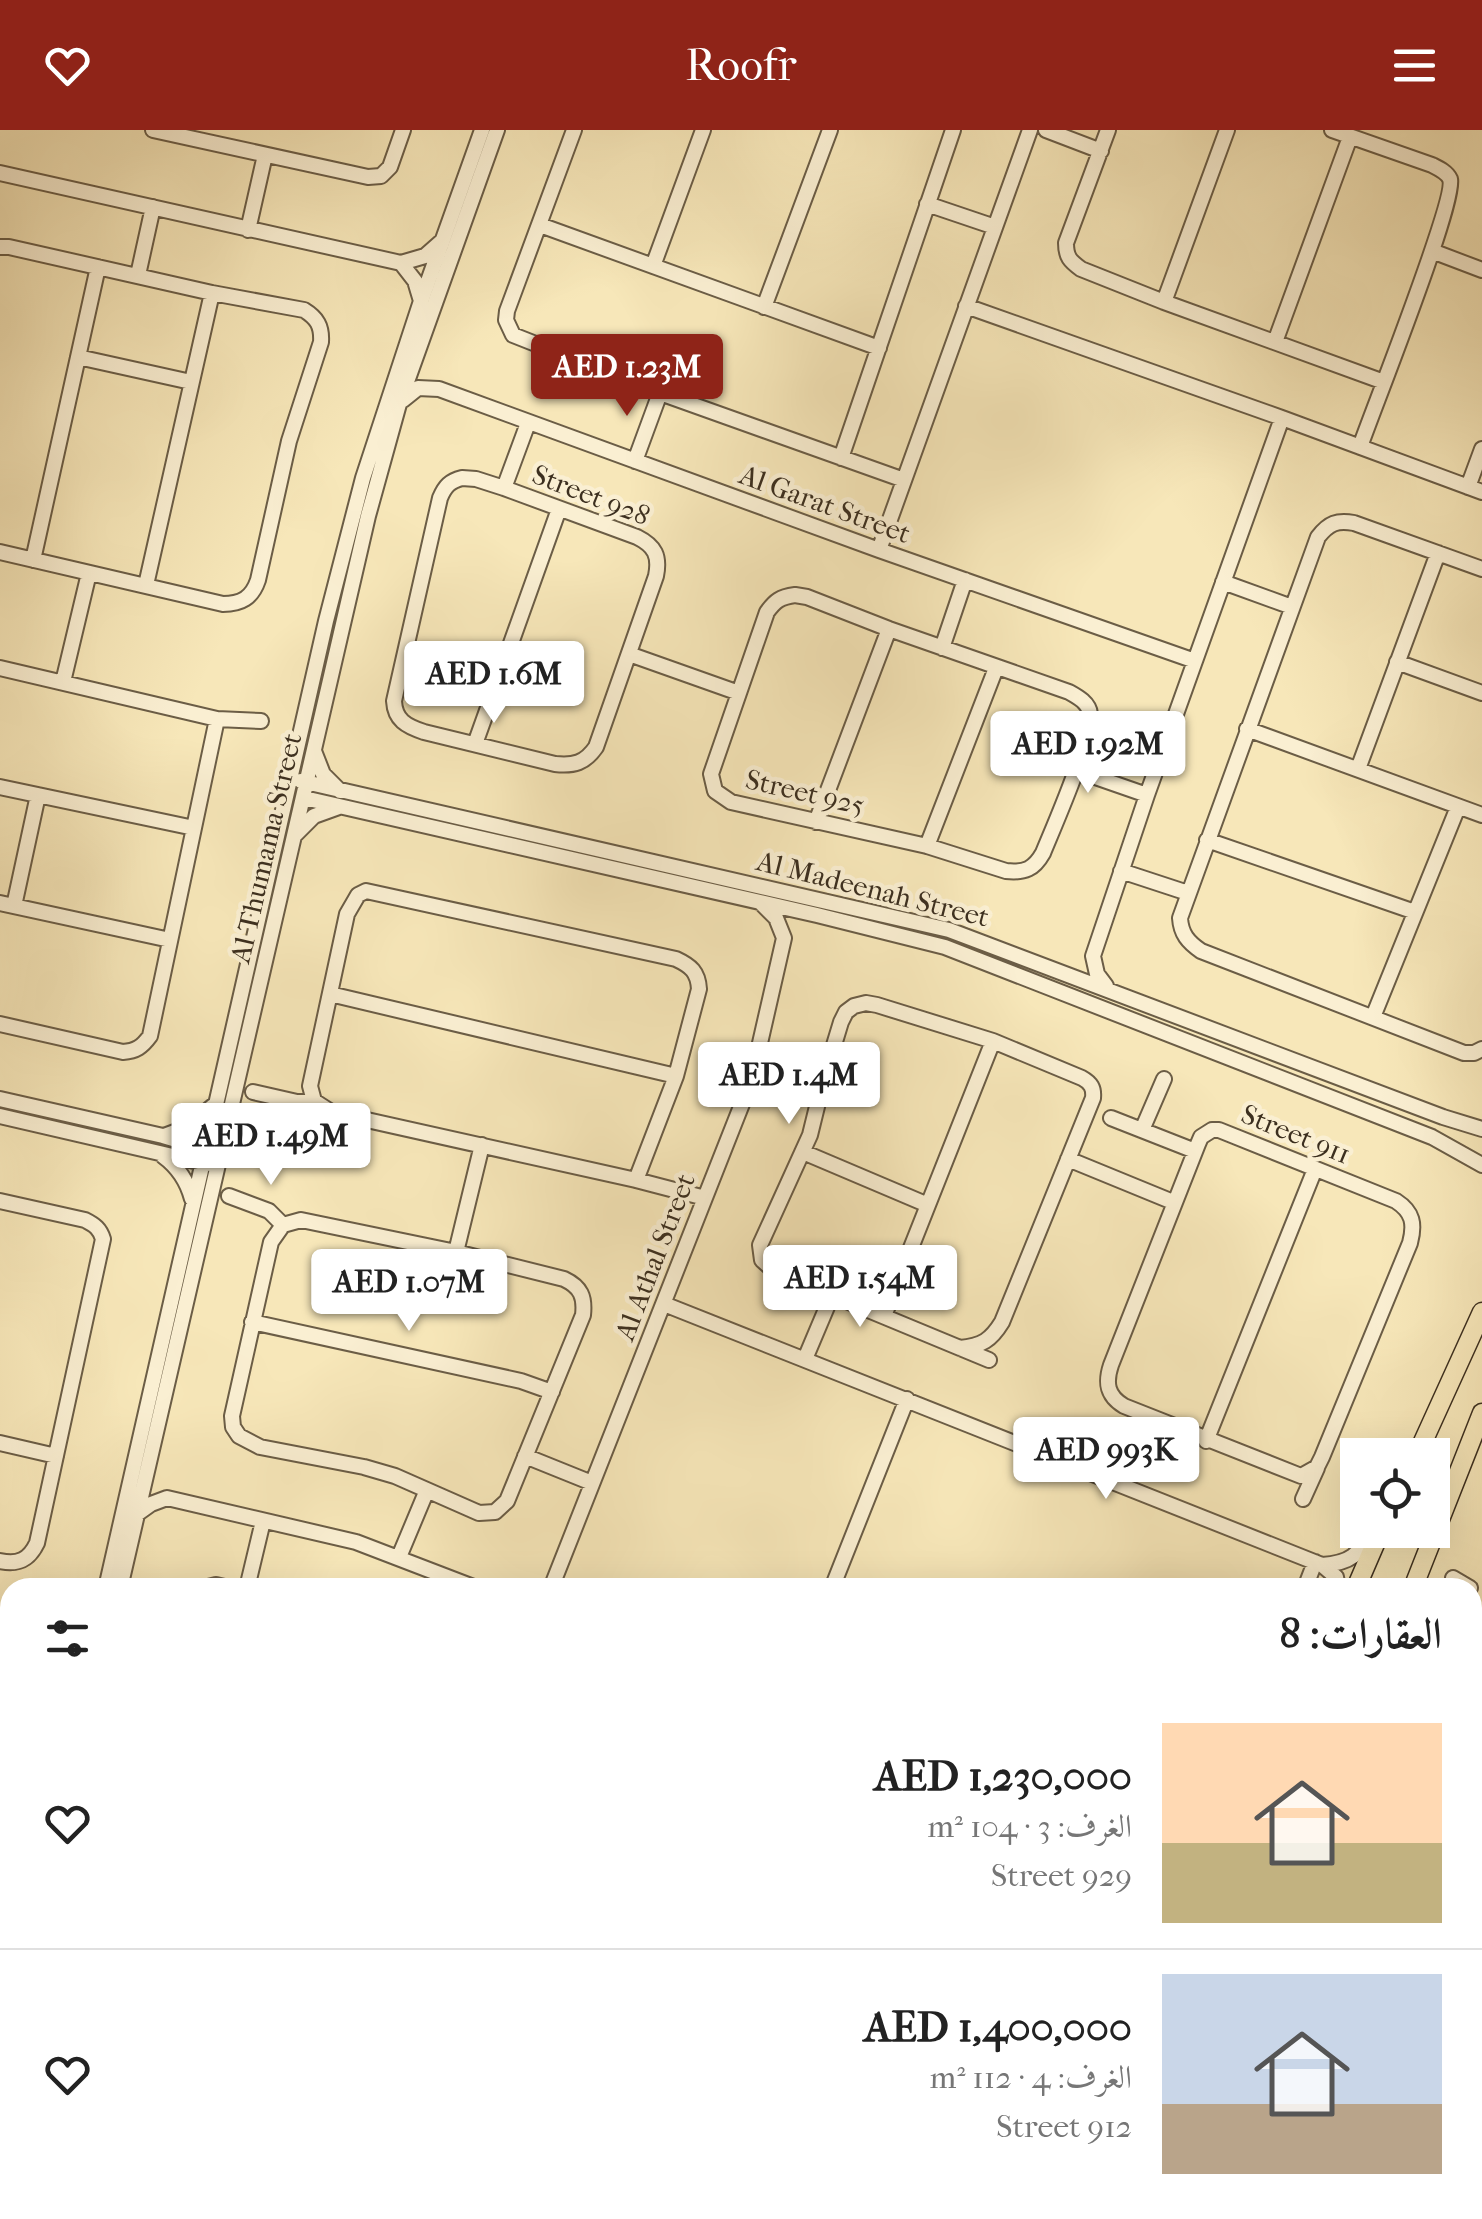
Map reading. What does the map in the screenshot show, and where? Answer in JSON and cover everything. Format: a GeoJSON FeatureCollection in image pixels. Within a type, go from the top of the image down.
{"type":"FeatureCollection","features":[{"type":"Feature","properties":{"kind":"main road"},"geometry":{"type":"LineString","coordinates":[[1425,1438],[1482,1312]]}},
{"type":"Feature","properties":{"kind":"main road"},"geometry":{"type":"LineString","coordinates":[[1450,1493],[1482,1413]]}},
{"type":"Feature","properties":{"kind":"main road"},"geometry":{"type":"LineString","coordinates":[[1360,1578],[1370,1548]]}},
{"type":"Feature","properties":{"kind":"main road"},"geometry":{"type":"LineString","coordinates":[[1370,1578],[1374,1548]]}},
{"type":"Feature","properties":{"kind":"main road"},"geometry":{"type":"LineString","coordinates":[[1417,1578],[1428,1548]]}},
{"type":"Feature","properties":{"kind":"street"},"geometry":{"type":"LineString","coordinates":[[153,130],[368,178],[381,176],[390,167],[403,130]]}},
{"type":"Feature","properties":{"kind":"street","name":"Al Thumama Street"},"geometry":{"type":"LineString","coordinates":[[122,1578],[181,1321],[211,1159],[295,835],[299,785],[326,620],[362,478],[482,130]]}},
{"type":"Feature","properties":{"kind":"street","name":"Al Thumama Street"},"geometry":{"type":"LineString","coordinates":[[108,1578],[193,1204],[211,1159],[216,1101],[299,785],[314,751],[368,516],[399,404],[497,130]]}},
{"type":"Feature","properties":{"kind":"street"},"geometry":{"type":"LineString","coordinates":[[574,130],[507,311],[508,328],[520,338],[660,393],[904,480]]}},
{"type":"Feature","properties":{"kind":"street"},"geometry":{"type":"LineString","coordinates":[[652,266],[703,130]]}},
{"type":"Feature","properties":{"kind":"street"},"geometry":{"type":"LineString","coordinates":[[764,307],[830,130]]}},
{"type":"Feature","properties":{"kind":"street"},"geometry":{"type":"LineString","coordinates":[[841,458],[953,130]]}},
{"type":"Feature","properties":{"kind":"street"},"geometry":{"type":"LineString","coordinates":[[879,550],[1030,130]]}},
{"type":"Feature","properties":{"kind":"street"},"geometry":{"type":"LineString","coordinates":[[1046,130],[1101,150]]}},
{"type":"Feature","properties":{"kind":"street"},"geometry":{"type":"LineString","coordinates":[[1108,130],[1070,228],[1066,254],[1072,262],[1164,302],[1384,382]]}},
{"type":"Feature","properties":{"kind":"street"},"geometry":{"type":"LineString","coordinates":[[1164,302],[1228,130]]}},
{"type":"Feature","properties":{"kind":"street"},"geometry":{"type":"LineString","coordinates":[[1332,130],[1432,165],[1450,178],[1450,193],[1432,251],[1360,447]]}},
{"type":"Feature","properties":{"kind":"street"},"geometry":{"type":"LineString","coordinates":[[1275,342],[1350,136]]}},
{"type":"Feature","properties":{"kind":"street"},"geometry":{"type":"LineString","coordinates":[[248,230],[265,155]]}},
{"type":"Feature","properties":{"kind":"street"},"geometry":{"type":"LineString","coordinates":[[0,173],[401,263],[425,256],[444,240]]}},
{"type":"Feature","properties":{"kind":"street"},"geometry":{"type":"LineString","coordinates":[[927,204],[995,227]]}},
{"type":"Feature","properties":{"kind":"street"},"geometry":{"type":"LineString","coordinates":[[138,275],[152,208]]}},
{"type":"Feature","properties":{"kind":"street"},"geometry":{"type":"LineString","coordinates":[[540,225],[879,348]]}},
{"type":"Feature","properties":{"kind":"street"},"geometry":{"type":"LineString","coordinates":[[0,247],[304,310],[319,323],[321,342],[289,442],[254,590],[246,600],[223,604],[0,552]]}},
{"type":"Feature","properties":{"kind":"street"},"geometry":{"type":"LineString","coordinates":[[1432,251],[1482,270]]}},
{"type":"Feature","properties":{"kind":"street"},"geometry":{"type":"LineString","coordinates":[[401,263],[415,280],[421,301]]}},
{"type":"Feature","properties":{"kind":"street"},"geometry":{"type":"LineString","coordinates":[[33,560],[98,267]]}},
{"type":"Feature","properties":{"kind":"street"},"geometry":{"type":"LineString","coordinates":[[146,585],[212,293]]}},
{"type":"Feature","properties":{"kind":"street"},"geometry":{"type":"LineString","coordinates":[[966,306],[1475,490],[1482,450]]}},
{"type":"Feature","properties":{"kind":"street"},"geometry":{"type":"LineString","coordinates":[[417,354],[422,373],[440,389]]}},
{"type":"Feature","properties":{"kind":"street"},"geometry":{"type":"LineString","coordinates":[[78,357],[191,382]]}},
{"type":"Feature","properties":{"kind":"street"},"geometry":{"type":"LineString","coordinates":[[399,404],[418,388],[440,389]]}},
{"type":"Feature","properties":{"kind":"street","name":"Al Garat Street"},"geometry":{"type":"LineString","coordinates":[[440,389],[1195,661]]}},
{"type":"Feature","properties":{"kind":"street"},"geometry":{"type":"LineString","coordinates":[[635,461],[660,393]]}},
{"type":"Feature","properties":{"kind":"street"},"geometry":{"type":"LineString","coordinates":[[1108,989],[1097,974],[1093,956],[1282,418]]}},
{"type":"Feature","properties":{"kind":"street","name":"Street 928"},"geometry":{"type":"LineString","coordinates":[[504,488],[528,423]]}},
{"type":"Feature","properties":{"kind":"street","name":"Street 928"},"geometry":{"type":"LineString","coordinates":[[462,478],[504,488],[637,537],[656,551],[656,576],[629,654],[596,747],[581,763],[555,764],[409,727],[394,712],[444,487],[462,478]]}},
{"type":"Feature","properties":{"kind":"street"},"geometry":{"type":"LineString","coordinates":[[475,744],[558,509]]}},
{"type":"Feature","properties":{"kind":"street"},"geometry":{"type":"LineString","coordinates":[[1482,569],[1354,523],[1343,521],[1325,528],[1318,537],[1180,918],[1184,937],[1201,951],[1464,1053],[1482,1049]]}},
{"type":"Feature","properties":{"kind":"street"},"geometry":{"type":"LineString","coordinates":[[1358,769],[1438,552]]}},
{"type":"Feature","properties":{"kind":"street"},"geometry":{"type":"LineString","coordinates":[[64,682],[89,573]]}},
{"type":"Feature","properties":{"kind":"street"},"geometry":{"type":"LineString","coordinates":[[942,648],[966,580]]}},
{"type":"Feature","properties":{"kind":"street"},"geometry":{"type":"LineString","coordinates":[[1223,582],[1292,607]]}},
{"type":"Feature","properties":{"kind":"street","name":"Street 925"},"geometry":{"type":"LineString","coordinates":[[782,596],[806,598],[942,648],[1069,692],[1087,706],[1089,726],[1075,770],[1044,853],[1030,870],[1006,871],[927,846],[731,802],[715,792],[711,774],[767,612],[782,596]]}},
{"type":"Feature","properties":{"kind":"street"},"geometry":{"type":"LineString","coordinates":[[816,822],[889,629]]}},
{"type":"Feature","properties":{"kind":"street"},"geometry":{"type":"LineString","coordinates":[[629,654],[740,693]]}},
{"type":"Feature","properties":{"kind":"street"},"geometry":{"type":"LineString","coordinates":[[1398,662],[1482,693]]}},
{"type":"Feature","properties":{"kind":"street"},"geometry":{"type":"LineString","coordinates":[[0,668],[217,719],[261,722]]}},
{"type":"Feature","properties":{"kind":"street"},"geometry":{"type":"LineString","coordinates":[[927,846],[996,668]]}},
{"type":"Feature","properties":{"kind":"street"},"geometry":{"type":"LineString","coordinates":[[0,1024],[122,1052],[142,1046],[150,1036],[217,719]]}},
{"type":"Feature","properties":{"kind":"street"},"geometry":{"type":"LineString","coordinates":[[1247,729],[1482,815]]}},
{"type":"Feature","properties":{"kind":"street"},"geometry":{"type":"LineString","coordinates":[[295,835],[340,799],[314,751]]}},
{"type":"Feature","properties":{"kind":"street"},"geometry":{"type":"LineString","coordinates":[[1075,770],[1147,795]]}},
{"type":"Feature","properties":{"kind":"street","name":"Al Madeenah Street"},"geometry":{"type":"LineString","coordinates":[[299,785],[340,799],[919,940],[980,960],[1432,1137],[1482,1165]]}},
{"type":"Feature","properties":{"kind":"street"},"geometry":{"type":"LineString","coordinates":[[0,787],[194,828]]}},
{"type":"Feature","properties":{"kind":"street"},"geometry":{"type":"LineString","coordinates":[[38,795],[7,904],[170,940]]}},
{"type":"Feature","properties":{"kind":"street","name":"Al Madeenah Street"},"geometry":{"type":"LineString","coordinates":[[340,799],[970,936],[1482,1129]]}},
{"type":"Feature","properties":{"kind":"street"},"geometry":{"type":"LineString","coordinates":[[1373,1018],[1458,806]]}},
{"type":"Feature","properties":{"kind":"street"},"geometry":{"type":"LineString","coordinates":[[1207,840],[1415,912]]}},
{"type":"Feature","properties":{"kind":"street"},"geometry":{"type":"LineString","coordinates":[[1121,871],[1188,894]]}},
{"type":"Feature","properties":{"kind":"street"},"geometry":{"type":"LineString","coordinates":[[314,1101],[310,1086],[347,914],[358,894],[375,891],[676,959],[694,970],[698,989],[676,1076],[636,1180]]}},
{"type":"Feature","properties":{"kind":"street"},"geometry":{"type":"LineString","coordinates":[[761,904],[776,918],[784,938],[817,915]]}},
{"type":"Feature","properties":{"kind":"street","name":"Al Athal Street"},"geometry":{"type":"LineString","coordinates":[[555,1578],[742,1104],[784,938]]}},
{"type":"Feature","properties":{"kind":"street"},"geometry":{"type":"LineString","coordinates":[[1059,970],[1077,966],[1093,956]]}},
{"type":"Feature","properties":{"kind":"street"},"geometry":{"type":"LineString","coordinates":[[330,994],[676,1076]]}},
{"type":"Feature","properties":{"kind":"street"},"geometry":{"type":"LineString","coordinates":[[960,1348],[990,1340],[1002,1322],[1094,1090],[1089,1082],[992,1040],[878,1005],[854,1006],[841,1022],[803,1152],[759,1253],[774,1272],[884,1316],[960,1348],[990,1360]]}},
{"type":"Feature","properties":{"kind":"street"},"geometry":{"type":"LineString","coordinates":[[884,1316],[992,1040]]}},
{"type":"Feature","properties":{"kind":"street"},"geometry":{"type":"LineString","coordinates":[[755,1064],[824,1078]]}},
{"type":"Feature","properties":{"kind":"street"},"geometry":{"type":"LineString","coordinates":[[1142,1130],[1164,1079]]}},
{"type":"Feature","properties":{"kind":"street"},"geometry":{"type":"LineString","coordinates":[[254,1092],[297,1102],[314,1101],[331,1112],[706,1198]]}},
{"type":"Feature","properties":{"kind":"street"},"geometry":{"type":"LineString","coordinates":[[0,1099],[163,1136],[211,1159]]}},
{"type":"Feature","properties":{"kind":"street"},"geometry":{"type":"LineString","coordinates":[[163,1136],[199,1120],[216,1101]]}},
{"type":"Feature","properties":{"kind":"street"},"geometry":{"type":"LineString","coordinates":[[0,1116],[158,1152],[211,1159]]}},
{"type":"Feature","properties":{"kind":"street"},"geometry":{"type":"LineString","coordinates":[[1112,1118],[1195,1151],[1108,1374],[1111,1396],[1145,1416],[1292,1474],[1301,1476],[1317,1467]]}},
{"type":"Feature","properties":{"kind":"street","name":"Street 911"},"geometry":{"type":"LineString","coordinates":[[1195,1151],[1201,1137],[1219,1130],[1396,1201],[1412,1217],[1414,1230],[1303,1499]]}},
{"type":"Feature","properties":{"kind":"street"},"geometry":{"type":"LineString","coordinates":[[456,1252],[482,1145]]}},
{"type":"Feature","properties":{"kind":"street"},"geometry":{"type":"LineString","coordinates":[[158,1152],[177,1167],[193,1204]]}},
{"type":"Feature","properties":{"kind":"street"},"geometry":{"type":"LineString","coordinates":[[803,1152],[928,1205]]}},
{"type":"Feature","properties":{"kind":"street"},"geometry":{"type":"LineString","coordinates":[[1068,1160],[1174,1202]]}},
{"type":"Feature","properties":{"kind":"street"},"geometry":{"type":"LineString","coordinates":[[1206,1441],[1315,1169]]}},
{"type":"Feature","properties":{"kind":"street"},"geometry":{"type":"LineString","coordinates":[[228,1196],[270,1210],[283,1225]]}},
{"type":"Feature","properties":{"kind":"street"},"geometry":{"type":"LineString","coordinates":[[0,1201],[94,1224],[100,1231],[102,1248],[37,1544],[26,1559],[0,1561]]}},
{"type":"Feature","properties":{"kind":"street"},"geometry":{"type":"LineString","coordinates":[[302,1220],[456,1252],[564,1279],[582,1293],[583,1314],[507,1502],[495,1512],[480,1513],[364,1467],[260,1447],[239,1436],[232,1416],[271,1242],[283,1225],[302,1220]]}},
{"type":"Feature","properties":{"kind":"street"},"geometry":{"type":"LineString","coordinates":[[805,1359],[832,1295]]}},
{"type":"Feature","properties":{"kind":"street"},"geometry":{"type":"LineString","coordinates":[[664,1304],[1319,1564],[1336,1578]]}},
{"type":"Feature","properties":{"kind":"street"},"geometry":{"type":"LineString","coordinates":[[252,1322],[520,1381],[552,1392]]}},
{"type":"Feature","properties":{"kind":"street"},"geometry":{"type":"LineString","coordinates":[[836,1578],[906,1399]]}},
{"type":"Feature","properties":{"kind":"street"},"geometry":{"type":"LineString","coordinates":[[1116,1483],[1145,1416]]}},
{"type":"Feature","properties":{"kind":"street"},"geometry":{"type":"LineString","coordinates":[[0,1443],[56,1456]]}},
{"type":"Feature","properties":{"kind":"street"},"geometry":{"type":"LineString","coordinates":[[525,1456],[592,1483]]}},
{"type":"Feature","properties":{"kind":"street"},"geometry":{"type":"LineString","coordinates":[[146,1472],[167,1498],[356,1542],[451,1578]]}},
{"type":"Feature","properties":{"kind":"street"},"geometry":{"type":"LineString","coordinates":[[400,1557],[427,1490]]}},
{"type":"Feature","properties":{"kind":"street"},"geometry":{"type":"LineString","coordinates":[[137,1514],[167,1498]]}},
{"type":"Feature","properties":{"kind":"street"},"geometry":{"type":"LineString","coordinates":[[249,1578],[263,1520]]}},
{"type":"Feature","properties":{"kind":"street"},"geometry":{"type":"LineString","coordinates":[[1319,1564],[1340,1564],[1362,1548]]}},
{"type":"Feature","properties":{"kind":"street"},"geometry":{"type":"LineString","coordinates":[[1423,1578],[1430,1548]]}},
{"type":"Feature","properties":{"kind":"street"},"geometry":{"type":"LineString","coordinates":[[1311,1578],[1319,1564]]}}]}
